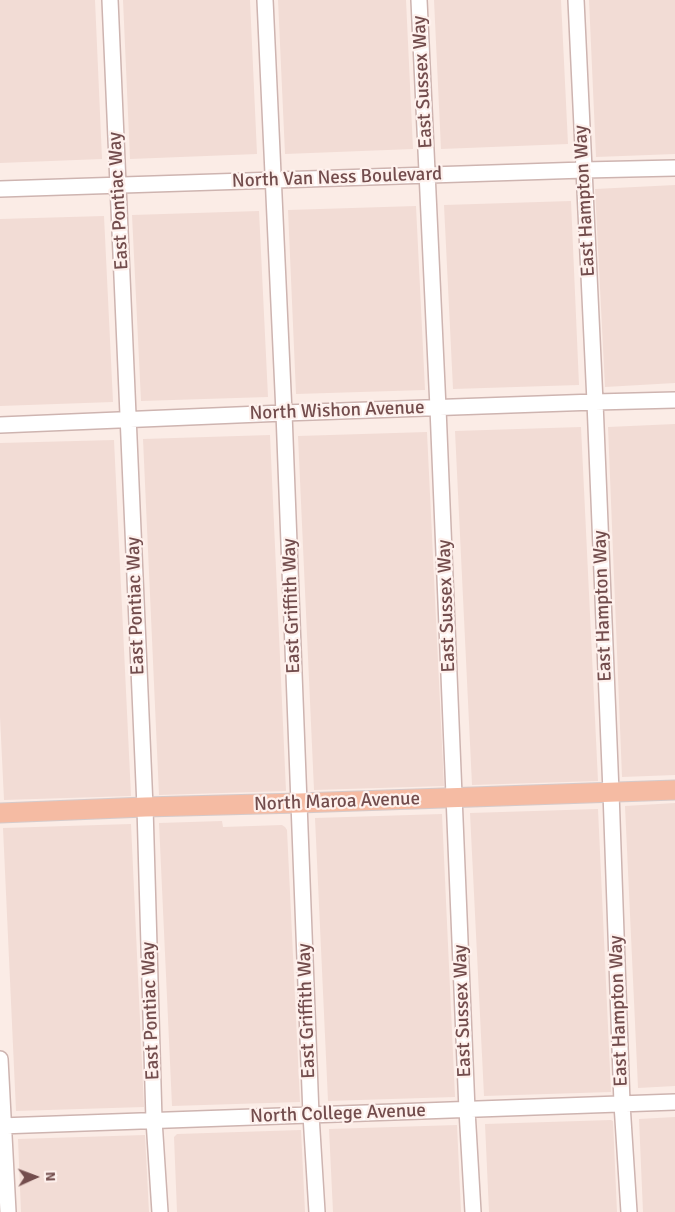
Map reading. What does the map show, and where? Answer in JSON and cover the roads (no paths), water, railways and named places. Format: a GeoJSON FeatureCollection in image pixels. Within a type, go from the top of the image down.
{"type":"FeatureCollection","features":[{"type":"Feature","properties":{"kind":"main road","name":"North Maroa Avenue"},"geometry":{"type":"LineString","coordinates":[[0,813],[675,790]]}},
{"type":"Feature","properties":{"kind":"street","name":"East Pontiac Way"},"geometry":{"type":"LineString","coordinates":[[110,0],[145,807],[154,1120],[160,1212]]}},
{"type":"Feature","properties":{"kind":"street","name":"East Griffith Way"},"geometry":{"type":"LineString","coordinates":[[264,0],[284,413],[311,1115],[317,1212]]}},
{"type":"Feature","properties":{"kind":"street","name":"East Sussex Way"},"geometry":{"type":"LineString","coordinates":[[419,0],[455,798],[466,1110],[473,1212]]}},
{"type":"Feature","properties":{"kind":"street","name":"East Hampton Way"},"geometry":{"type":"LineString","coordinates":[[576,0],[595,402],[622,1104],[629,1212]]}},
{"type":"Feature","properties":{"kind":"street","name":"North Van Ness Boulevard"},"geometry":{"type":"LineString","coordinates":[[0,190],[675,168]]}},
{"type":"Feature","properties":{"kind":"street","name":"North Wishon Avenue"},"geometry":{"type":"LineString","coordinates":[[0,425],[675,400]]}},
{"type":"Feature","properties":{"kind":"street"},"geometry":{"type":"LineString","coordinates":[[0,1059],[1,1126],[8,1212]]}},
{"type":"Feature","properties":{"kind":"street","name":"North College Avenue"},"geometry":{"type":"LineString","coordinates":[[1,1126],[675,1102]]}}]}
